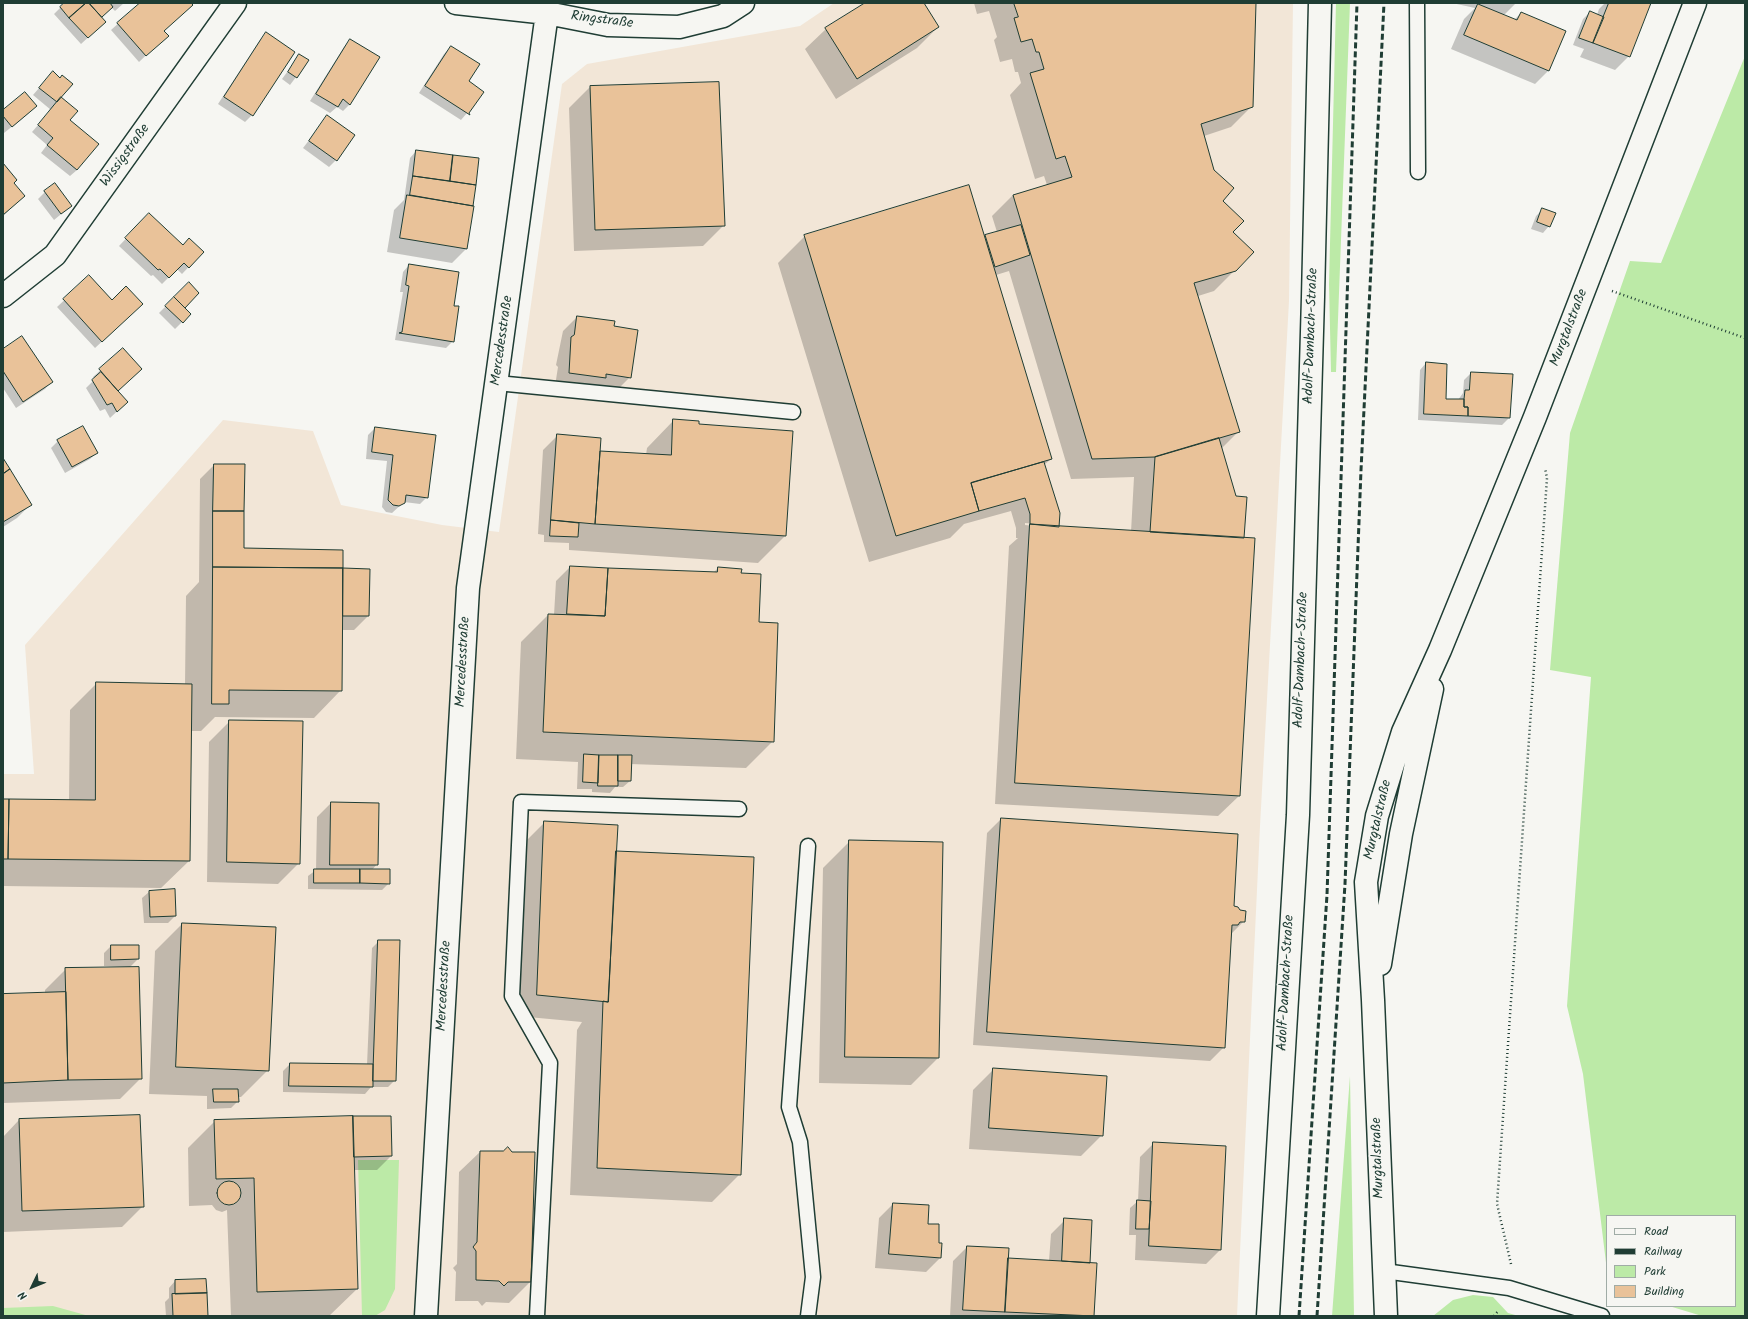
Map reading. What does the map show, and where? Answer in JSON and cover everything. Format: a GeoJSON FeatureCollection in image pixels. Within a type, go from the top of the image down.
{"type":"FeatureCollection","features":[{"type":"Feature","properties":{"kind":"street","name":"Wissigstraße"},"geometry":{"type":"LineString","coordinates":[[3,296],[55,255],[235,3]]}},
{"type":"Feature","properties":{"kind":"street","name":"Ringstraße"},"geometry":{"type":"LineString","coordinates":[[456,3],[547,13],[608,25],[679,27],[723,16],[743,3]]}},
{"type":"Feature","properties":{"kind":"street","name":"Adolf-Dambach-Straße"},"geometry":{"type":"LineString","coordinates":[[1268,1316],[1298,814],[1313,313],[1320,3]]}},
{"type":"Feature","properties":{"kind":"street","name":"Murgtalstraße"},"geometry":{"type":"LineString","coordinates":[[1386,1316],[1373,1000],[1366,882],[1377,816],[1403,732],[1440,650],[1535,417],[1694,3]]}},
{"type":"Feature","properties":{"kind":"street","name":"Mercedesstraße"},"geometry":{"type":"LineString","coordinates":[[426,1316],[468,588],[547,13]]}},
{"type":"Feature","properties":{"kind":"lane"},"geometry":{"type":"LineString","coordinates":[[1416,3],[1418,172]]}},
{"type":"Feature","properties":{"kind":"lane"},"geometry":{"type":"LineString","coordinates":[[497,383],[793,412]]}},
{"type":"Feature","properties":{"kind":"lane"},"geometry":{"type":"LineString","coordinates":[[537,1316],[550,1063],[512,996],[521,802],[739,809]]}},
{"type":"Feature","properties":{"kind":"lane"},"geometry":{"type":"LineString","coordinates":[[808,846],[789,1107],[800,1142],[813,1277],[808,1316]]}},
{"type":"Feature","properties":{"kind":"lane"},"geometry":{"type":"LineString","coordinates":[[1384,1272],[1509,1288],[1596,1314]]}},
{"type":"Feature","properties":{"kind":"path"},"geometry":{"type":"LineString","coordinates":[[1640,302],[1745,338]]}},
{"type":"Feature","properties":{"kind":"path"},"geometry":{"type":"LineString","coordinates":[[1509,1288],[1511,1261],[1497,1204],[1547,486],[1544,463]]}},
{"type":"Feature","properties":{"kind":"shaded area"},"geometry":{"type":"Polygon","coordinates":[[[834,3],[1293,3],[1289,301],[1260,826],[1237,1316],[3,1316],[3,774],[34,774],[25,645],[223,420],[313,431],[341,505],[442,525],[499,532],[562,84],[587,64],[800,26],[834,3]]]}},
{"type":"Feature","properties":{"kind":"green space"},"geometry":{"type":"Polygon","coordinates":[[[1336,3],[1350,3],[1336,372],[1331,372],[1329,284],[1336,3]]]}},
{"type":"Feature","properties":{"kind":"green space"},"geometry":{"type":"Polygon","coordinates":[[[1745,56],[1745,1316],[1702,1316],[1672,1307],[1736,1307],[1736,1215],[1606,1215],[1606,1263],[1583,1074],[1567,1006],[1591,677],[1550,670],[1570,433],[1630,261],[1661,263],[1745,56]]]}},
{"type":"Feature","properties":{"kind":"green space"},"geometry":{"type":"Polygon","coordinates":[[[1350,1076],[1354,1316],[1332,1316],[1350,1076]]]}},
{"type":"Feature","properties":{"kind":"green space"},"geometry":{"type":"Polygon","coordinates":[[[358,1160],[399,1160],[395,1289],[385,1310],[375,1316],[362,1316],[358,1160]]]}},
{"type":"Feature","properties":{"kind":"green space"},"geometry":{"type":"Polygon","coordinates":[[[1473,1295],[1493,1297],[1508,1313],[1519,1316],[1433,1316],[1453,1300],[1473,1295]]]}},
{"type":"Feature","properties":{"kind":"green space"},"geometry":{"type":"Polygon","coordinates":[[[53,1306],[89,1316],[3,1316],[3,1308],[53,1306]]]}},
{"type":"Feature","properties":{"kind":"building"},"geometry":{"type":"Polygon","coordinates":[[[64,3],[86,3],[69,18],[60,7],[64,3]]]}},
{"type":"Feature","properties":{"kind":"building"},"geometry":{"type":"Polygon","coordinates":[[[86,3],[89,3],[106,22],[88,38],[69,18],[86,3]]]}},
{"type":"Feature","properties":{"kind":"building"},"geometry":{"type":"Polygon","coordinates":[[[89,3],[110,3],[113,7],[102,17],[89,3]]]}},
{"type":"Feature","properties":{"kind":"building"},"geometry":{"type":"Polygon","coordinates":[[[140,3],[191,3],[193,5],[164,31],[169,36],[146,56],[117,23],[140,3]]]}},
{"type":"Feature","properties":{"kind":"building"},"geometry":{"type":"Polygon","coordinates":[[[865,3],[924,3],[939,27],[857,79],[825,28],[865,3]]]}},
{"type":"Feature","properties":{"kind":"building"},"geometry":{"type":"Polygon","coordinates":[[[1014,3],[1256,3],[1253,107],[1201,124],[1214,170],[1234,188],[1223,201],[1244,221],[1233,232],[1254,252],[1236,271],[1194,283],[1240,432],[1155,457],[1092,459],[1013,195],[1072,177],[1065,156],[1056,159],[1030,73],[1044,69],[1039,52],[1036,52],[1032,39],[1021,42],[1014,18],[1018,17],[1014,3]]]}},
{"type":"Feature","properties":{"kind":"building"},"geometry":{"type":"Polygon","coordinates":[[[1609,3],[1651,3],[1630,57],[1593,43],[1609,3]]]}},
{"type":"Feature","properties":{"kind":"building"},"geometry":{"type":"Polygon","coordinates":[[[1478,4],[1517,20],[1521,12],[1566,31],[1549,71],[1464,35],[1478,4]]]}},
{"type":"Feature","properties":{"kind":"building"},"geometry":{"type":"Polygon","coordinates":[[[1590,11],[1604,17],[1593,43],[1579,38],[1590,11]]]}},
{"type":"Feature","properties":{"kind":"building"},"geometry":{"type":"Polygon","coordinates":[[[266,32],[295,52],[253,116],[224,97],[266,32]]]}},
{"type":"Feature","properties":{"kind":"building"},"geometry":{"type":"Polygon","coordinates":[[[350,39],[380,57],[350,105],[343,99],[338,107],[316,94],[350,39]]]}},
{"type":"Feature","properties":{"kind":"building"},"geometry":{"type":"Polygon","coordinates":[[[451,46],[480,64],[469,81],[484,92],[469,113],[470,115],[425,86],[451,46]]]}},
{"type":"Feature","properties":{"kind":"building"},"geometry":{"type":"Polygon","coordinates":[[[299,54],[309,60],[297,78],[288,72],[299,54]]]}},
{"type":"Feature","properties":{"kind":"building"},"geometry":{"type":"Polygon","coordinates":[[[53,71],[60,78],[62,75],[73,84],[57,102],[39,88],[53,71]]]}},
{"type":"Feature","properties":{"kind":"building"},"geometry":{"type":"Polygon","coordinates":[[[719,82],[725,226],[595,230],[590,86],[719,82]]]}},
{"type":"Feature","properties":{"kind":"building"},"geometry":{"type":"Polygon","coordinates":[[[25,92],[37,106],[12,127],[3,116],[3,110],[25,92]]]}},
{"type":"Feature","properties":{"kind":"building"},"geometry":{"type":"Polygon","coordinates":[[[61,97],[78,111],[70,120],[99,144],[77,170],[47,145],[53,138],[38,125],[61,97]]]}},
{"type":"Feature","properties":{"kind":"building"},"geometry":{"type":"Polygon","coordinates":[[[327,115],[355,135],[337,161],[309,141],[327,115]]]}},
{"type":"Feature","properties":{"kind":"building"},"geometry":{"type":"Polygon","coordinates":[[[416,150],[453,155],[450,181],[413,176],[416,150]]]}},
{"type":"Feature","properties":{"kind":"building"},"geometry":{"type":"Polygon","coordinates":[[[453,155],[479,158],[476,185],[450,181],[453,155]]]}},
{"type":"Feature","properties":{"kind":"building"},"geometry":{"type":"Polygon","coordinates":[[[3,163],[17,180],[14,183],[25,196],[3,215],[3,163]]]}},
{"type":"Feature","properties":{"kind":"building"},"geometry":{"type":"Polygon","coordinates":[[[413,176],[476,185],[473,206],[410,195],[413,176]]]}},
{"type":"Feature","properties":{"kind":"building"},"geometry":{"type":"Polygon","coordinates":[[[55,183],[72,206],[61,214],[44,191],[55,183]]]}},
{"type":"Feature","properties":{"kind":"building"},"geometry":{"type":"Polygon","coordinates":[[[969,185],[1052,459],[971,483],[979,511],[896,536],[804,235],[969,185]]]}},
{"type":"Feature","properties":{"kind":"building"},"geometry":{"type":"Polygon","coordinates":[[[407,195],[474,206],[467,249],[400,238],[407,195]]]}},
{"type":"Feature","properties":{"kind":"building"},"geometry":{"type":"Polygon","coordinates":[[[1542,208],[1556,213],[1550,227],[1537,222],[1542,208]]]}},
{"type":"Feature","properties":{"kind":"building"},"geometry":{"type":"Polygon","coordinates":[[[149,213],[183,245],[189,238],[204,252],[189,268],[184,263],[169,278],[160,269],[158,270],[125,238],[149,213]]]}},
{"type":"Feature","properties":{"kind":"building"},"geometry":{"type":"Polygon","coordinates":[[[1021,225],[1030,255],[995,267],[985,235],[1021,225]]]}},
{"type":"Feature","properties":{"kind":"building"},"geometry":{"type":"Polygon","coordinates":[[[409,264],[459,272],[454,306],[459,306],[454,342],[399,333],[402,332],[409,286],[406,285],[409,264]]]}},
{"type":"Feature","properties":{"kind":"building"},"geometry":{"type":"Polygon","coordinates":[[[89,275],[112,300],[126,286],[143,304],[102,342],[63,299],[89,275]]]}},
{"type":"Feature","properties":{"kind":"building"},"geometry":{"type":"Polygon","coordinates":[[[189,282],[199,293],[185,308],[174,297],[189,282]]]}},
{"type":"Feature","properties":{"kind":"building"},"geometry":{"type":"Polygon","coordinates":[[[174,297],[191,314],[183,323],[165,306],[174,297]]]}},
{"type":"Feature","properties":{"kind":"building"},"geometry":{"type":"Polygon","coordinates":[[[577,316],[615,321],[614,326],[638,330],[631,378],[606,374],[606,378],[569,373],[571,337],[574,335],[577,316]]]}},
{"type":"Feature","properties":{"kind":"building"},"geometry":{"type":"Polygon","coordinates":[[[22,336],[53,382],[23,402],[3,371],[3,349],[22,336]]]}},
{"type":"Feature","properties":{"kind":"building"},"geometry":{"type":"Polygon","coordinates":[[[123,348],[142,369],[118,391],[99,369],[123,348]]]}},
{"type":"Feature","properties":{"kind":"building"},"geometry":{"type":"Polygon","coordinates":[[[1426,362],[1447,364],[1446,399],[1464,399],[1464,407],[1468,407],[1468,416],[1424,414],[1426,362]]]}},
{"type":"Feature","properties":{"kind":"building"},"geometry":{"type":"Polygon","coordinates":[[[101,372],[128,402],[117,412],[112,403],[107,405],[92,380],[101,372]]]}},
{"type":"Feature","properties":{"kind":"building"},"geometry":{"type":"Polygon","coordinates":[[[1471,372],[1513,374],[1510,418],[1468,416],[1468,407],[1464,407],[1464,399],[1465,390],[1469,390],[1471,372]]]}},
{"type":"Feature","properties":{"kind":"building"},"geometry":{"type":"Polygon","coordinates":[[[673,419],[699,421],[699,424],[793,431],[786,536],[595,524],[600,451],[671,455],[673,419]]]}},
{"type":"Feature","properties":{"kind":"building"},"geometry":{"type":"Polygon","coordinates":[[[83,426],[98,453],[72,467],[57,440],[83,426]]]}},
{"type":"Feature","properties":{"kind":"building"},"geometry":{"type":"Polygon","coordinates":[[[375,427],[436,435],[428,498],[406,495],[405,503],[399,506],[393,505],[388,500],[393,455],[372,452],[375,427]]]}},
{"type":"Feature","properties":{"kind":"building"},"geometry":{"type":"Polygon","coordinates":[[[557,434],[601,438],[595,524],[551,520],[557,434]]]}},
{"type":"Feature","properties":{"kind":"building"},"geometry":{"type":"Polygon","coordinates":[[[1219,438],[1236,496],[1247,497],[1244,538],[1150,532],[1155,457],[1219,438]]]}},
{"type":"Feature","properties":{"kind":"building"},"geometry":{"type":"Polygon","coordinates":[[[3,458],[10,469],[3,474],[3,458]]]}},
{"type":"Feature","properties":{"kind":"building"},"geometry":{"type":"Polygon","coordinates":[[[1044,462],[1060,513],[1059,527],[1030,524],[1030,514],[1025,498],[979,511],[971,483],[1044,462]]]}},
{"type":"Feature","properties":{"kind":"building"},"geometry":{"type":"Polygon","coordinates":[[[214,464],[245,464],[244,511],[213,511],[214,464]]]}},
{"type":"Feature","properties":{"kind":"building"},"geometry":{"type":"Polygon","coordinates":[[[10,469],[32,505],[3,522],[3,474],[10,469]]]}},
{"type":"Feature","properties":{"kind":"building"},"geometry":{"type":"Polygon","coordinates":[[[213,511],[244,511],[244,548],[343,550],[343,568],[213,567],[213,511]]]}},
{"type":"Feature","properties":{"kind":"building"},"geometry":{"type":"Polygon","coordinates":[[[551,520],[579,523],[578,537],[550,536],[551,520]]]}},
{"type":"Feature","properties":{"kind":"building"},"geometry":{"type":"Polygon","coordinates":[[[1030,524],[1255,538],[1240,796],[1015,783],[1030,524]]]}},
{"type":"Feature","properties":{"kind":"building"},"geometry":{"type":"Polygon","coordinates":[[[570,566],[608,568],[605,616],[567,614],[570,566]]]}},
{"type":"Feature","properties":{"kind":"building"},"geometry":{"type":"Polygon","coordinates":[[[213,567],[343,568],[342,691],[229,690],[229,704],[212,704],[213,567]]]}},
{"type":"Feature","properties":{"kind":"building"},"geometry":{"type":"Polygon","coordinates":[[[718,567],[742,569],[741,573],[761,574],[759,622],[778,623],[774,742],[543,732],[548,614],[605,616],[608,568],[717,572],[718,567]]]}},
{"type":"Feature","properties":{"kind":"building"},"geometry":{"type":"Polygon","coordinates":[[[343,568],[370,569],[369,616],[343,616],[343,568]]]}},
{"type":"Feature","properties":{"kind":"building"},"geometry":{"type":"Polygon","coordinates":[[[96,682],[192,684],[190,861],[8,859],[9,799],[95,800],[96,682]]]}},
{"type":"Feature","properties":{"kind":"building"},"geometry":{"type":"Polygon","coordinates":[[[229,720],[303,721],[300,864],[227,862],[229,720]]]}},
{"type":"Feature","properties":{"kind":"building"},"geometry":{"type":"Polygon","coordinates":[[[584,754],[599,755],[598,783],[583,782],[584,754]]]}},
{"type":"Feature","properties":{"kind":"building"},"geometry":{"type":"Polygon","coordinates":[[[599,755],[618,755],[618,786],[598,786],[599,755]]]}},
{"type":"Feature","properties":{"kind":"building"},"geometry":{"type":"Polygon","coordinates":[[[618,755],[632,755],[631,781],[618,781],[618,755]]]}},
{"type":"Feature","properties":{"kind":"building"},"geometry":{"type":"Polygon","coordinates":[[[3,799],[9,799],[8,859],[3,859],[3,799]]]}},
{"type":"Feature","properties":{"kind":"building"},"geometry":{"type":"Polygon","coordinates":[[[331,802],[379,803],[378,865],[330,865],[331,802]]]}},
{"type":"Feature","properties":{"kind":"building"},"geometry":{"type":"Polygon","coordinates":[[[1001,818],[1238,834],[1234,906],[1238,907],[1240,910],[1246,911],[1245,922],[1240,922],[1238,925],[1232,925],[1225,1048],[987,1032],[1001,818]]]}},
{"type":"Feature","properties":{"kind":"building"},"geometry":{"type":"Polygon","coordinates":[[[544,821],[618,825],[608,1002],[537,995],[544,821]]]}},
{"type":"Feature","properties":{"kind":"building"},"geometry":{"type":"Polygon","coordinates":[[[849,840],[943,842],[939,1058],[845,1057],[849,840]]]}},
{"type":"Feature","properties":{"kind":"building"},"geometry":{"type":"Polygon","coordinates":[[[616,851],[754,857],[741,1175],[597,1168],[603,1001],[608,1002],[616,851]]]}},
{"type":"Feature","properties":{"kind":"building"},"geometry":{"type":"Polygon","coordinates":[[[314,869],[360,869],[360,883],[314,883],[314,869]]]}},
{"type":"Feature","properties":{"kind":"building"},"geometry":{"type":"Polygon","coordinates":[[[360,869],[390,869],[390,884],[360,883],[360,869]]]}},
{"type":"Feature","properties":{"kind":"building"},"geometry":{"type":"Polygon","coordinates":[[[175,889],[176,916],[150,917],[149,891],[175,889]]]}},
{"type":"Feature","properties":{"kind":"building"},"geometry":{"type":"Polygon","coordinates":[[[182,923],[276,927],[269,1071],[176,1067],[182,923]]]}},
{"type":"Feature","properties":{"kind":"building"},"geometry":{"type":"Polygon","coordinates":[[[378,940],[400,940],[396,1081],[373,1081],[378,940]]]}},
{"type":"Feature","properties":{"kind":"building"},"geometry":{"type":"Polygon","coordinates":[[[111,945],[139,945],[139,959],[111,960],[111,945]]]}},
{"type":"Feature","properties":{"kind":"building"},"geometry":{"type":"Polygon","coordinates":[[[139,967],[142,1079],[68,1080],[65,968],[139,967]]]}},
{"type":"Feature","properties":{"kind":"building"},"geometry":{"type":"Polygon","coordinates":[[[66,992],[68,1080],[3,1083],[3,994],[66,992]]]}},
{"type":"Feature","properties":{"kind":"building"},"geometry":{"type":"Polygon","coordinates":[[[290,1063],[373,1064],[373,1087],[289,1086],[290,1063]]]}},
{"type":"Feature","properties":{"kind":"building"},"geometry":{"type":"Polygon","coordinates":[[[993,1068],[1107,1076],[1103,1136],[989,1128],[993,1068]]]}},
{"type":"Feature","properties":{"kind":"building"},"geometry":{"type":"Polygon","coordinates":[[[213,1089],[238,1089],[239,1102],[214,1102],[213,1089]]]}},
{"type":"Feature","properties":{"kind":"building"},"geometry":{"type":"Polygon","coordinates":[[[140,1115],[144,1207],[22,1211],[19,1119],[140,1115]]]}},
{"type":"Feature","properties":{"kind":"building"},"geometry":{"type":"Polygon","coordinates":[[[353,1116],[358,1289],[257,1292],[254,1178],[216,1179],[214,1120],[353,1116]]]}},
{"type":"Feature","properties":{"kind":"building"},"geometry":{"type":"Polygon","coordinates":[[[353,1116],[391,1116],[392,1156],[354,1157],[353,1116]]]}},
{"type":"Feature","properties":{"kind":"building"},"geometry":{"type":"Polygon","coordinates":[[[1153,1142],[1226,1146],[1221,1250],[1149,1246],[1153,1142]]]}},
{"type":"Feature","properties":{"kind":"building"},"geometry":{"type":"Polygon","coordinates":[[[508,1147],[512,1152],[535,1152],[531,1282],[508,1282],[504,1286],[499,1281],[476,1280],[476,1251],[473,1247],[477,1242],[480,1151],[503,1151],[508,1147]]]}},
{"type":"Feature","properties":{"kind":"building"},"geometry":{"type":"Polygon","coordinates":[[[229,1181],[234,1182],[240,1188],[240,1198],[234,1204],[229,1205],[224,1204],[218,1198],[217,1193],[218,1188],[224,1182],[229,1181]]]}},
{"type":"Feature","properties":{"kind":"building"},"geometry":{"type":"Polygon","coordinates":[[[1137,1200],[1151,1201],[1149,1229],[1136,1229],[1137,1200]]]}},
{"type":"Feature","properties":{"kind":"building"},"geometry":{"type":"Polygon","coordinates":[[[893,1203],[929,1205],[928,1224],[939,1224],[939,1243],[942,1243],[941,1258],[889,1254],[893,1203]]]}},
{"type":"Feature","properties":{"kind":"building"},"geometry":{"type":"Polygon","coordinates":[[[1064,1218],[1092,1220],[1090,1263],[1062,1261],[1064,1218]]]}},
{"type":"Feature","properties":{"kind":"building"},"geometry":{"type":"Polygon","coordinates":[[[967,1246],[1009,1248],[1005,1312],[963,1310],[967,1246]]]}},
{"type":"Feature","properties":{"kind":"building"},"geometry":{"type":"Polygon","coordinates":[[[1008,1258],[1097,1263],[1094,1316],[1005,1312],[1008,1258]]]}},
{"type":"Feature","properties":{"kind":"building"},"geometry":{"type":"Polygon","coordinates":[[[206,1279],[207,1293],[175,1294],[175,1280],[206,1279]]]}},
{"type":"Feature","properties":{"kind":"building"},"geometry":{"type":"Polygon","coordinates":[[[207,1293],[208,1316],[173,1316],[172,1294],[207,1293]]]}},
{"type":"Feature","properties":{"kind":"railway"},"geometry":{"type":"LineString","coordinates":[[1299,1316],[1327,895],[1357,3]]}},
{"type":"Feature","properties":{"kind":"railway"},"geometry":{"type":"LineString","coordinates":[[1317,1316],[1345,884],[1361,470],[1384,3]]}}]}
